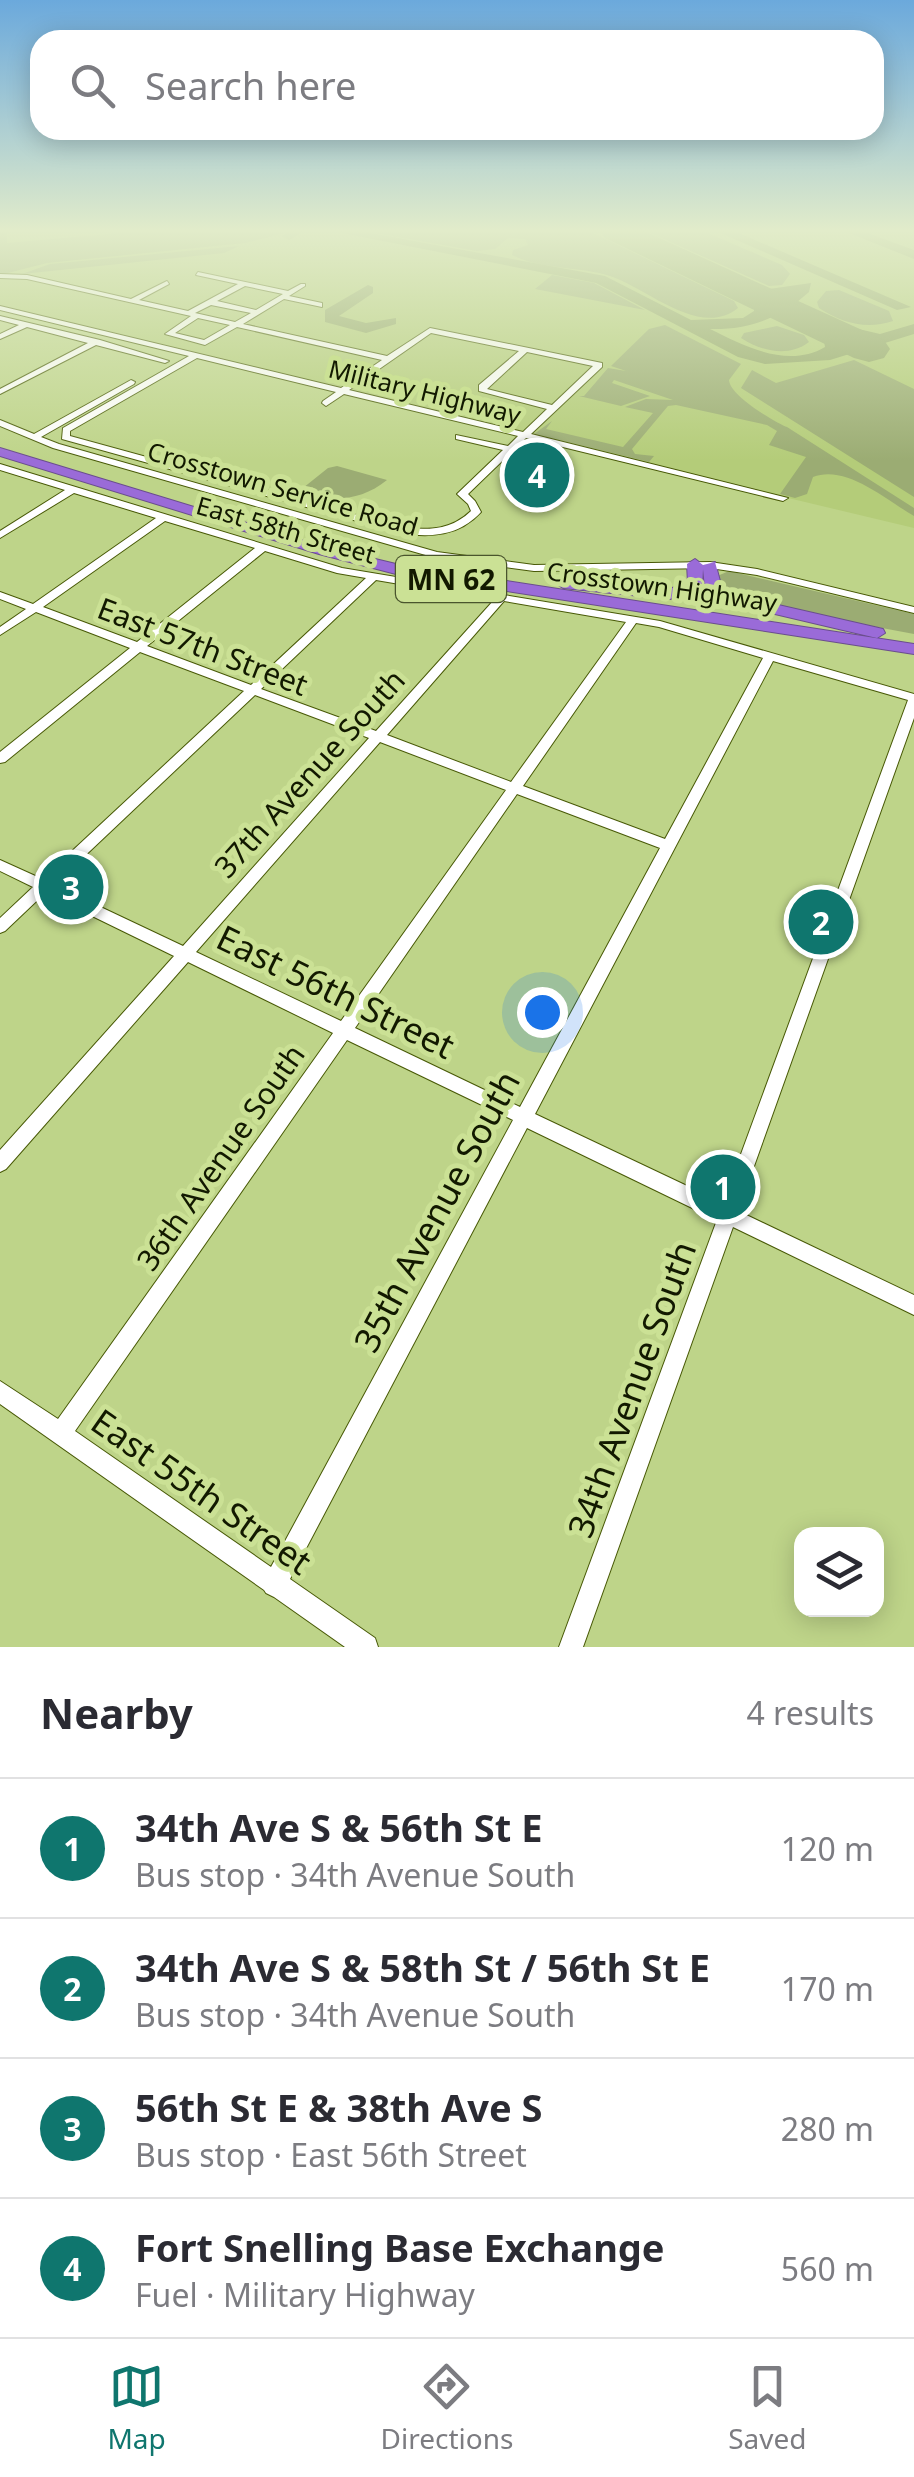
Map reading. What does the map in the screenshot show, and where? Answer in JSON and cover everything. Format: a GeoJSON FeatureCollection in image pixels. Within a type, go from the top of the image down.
{"type":"FeatureCollection","features":[{"type":"Feature","properties":{"kind":"highway","name":"Crosstown Highway"},"geometry":{"type":"LineString","coordinates":[[0,444],[307,536],[468,573],[914,639]]}},
{"type":"Feature","properties":{"kind":"highway","name":"Crosstown Highway"},"geometry":{"type":"LineString","coordinates":[[0,452],[324,551],[396,568],[914,649]]}},
{"type":"Feature","properties":{"kind":"highway"},"geometry":{"type":"LineString","coordinates":[[468,573],[670,594],[696,586],[702,564]]}},
{"type":"Feature","properties":{"kind":"highway"},"geometry":{"type":"LineString","coordinates":[[702,564],[713,586],[730,599],[884,635]]}},
{"type":"Feature","properties":{"kind":"street","name":"Military Highway"},"geometry":{"type":"LineString","coordinates":[[0,308],[783,498]]}},
{"type":"Feature","properties":{"kind":"street"},"geometry":{"type":"LineString","coordinates":[[161,308],[388,358]]}},
{"type":"Feature","properties":{"kind":"street"},"geometry":{"type":"LineString","coordinates":[[202,308],[169,334],[204,343],[263,308]]}},
{"type":"Feature","properties":{"kind":"street"},"geometry":{"type":"LineString","coordinates":[[237,308],[256,312]]}},
{"type":"Feature","properties":{"kind":"street"},"geometry":{"type":"LineString","coordinates":[[0,318],[165,361],[33,438]]}},
{"type":"Feature","properties":{"kind":"street"},"geometry":{"type":"LineString","coordinates":[[0,338],[27,324]]}},
{"type":"Feature","properties":{"kind":"street"},"geometry":{"type":"LineString","coordinates":[[195,356],[66,430],[65,437],[228,485],[419,533],[453,530],[466,523],[476,512],[462,494],[598,365],[430,330],[326,403]]}},
{"type":"Feature","properties":{"kind":"street"},"geometry":{"type":"LineString","coordinates":[[0,392],[97,342]]}},
{"type":"Feature","properties":{"kind":"street"},"geometry":{"type":"LineString","coordinates":[[526,349],[482,386],[482,391],[553,408]]}},
{"type":"Feature","properties":{"kind":"street","name":"Crosstown Service Road"},"geometry":{"type":"LineString","coordinates":[[0,423],[33,438],[403,548],[534,568],[702,564],[756,572],[914,610]]}},
{"type":"Feature","properties":{"kind":"street"},"geometry":{"type":"LineString","coordinates":[[474,423],[460,437],[508,449]]}},
{"type":"Feature","properties":{"kind":"street","name":"East 58th Street"},"geometry":{"type":"LineString","coordinates":[[0,467],[370,578],[633,619],[914,699]]}},
{"type":"Feature","properties":{"kind":"street"},"geometry":{"type":"LineString","coordinates":[[0,535],[73,489]]}},
{"type":"Feature","properties":{"kind":"street"},"geometry":{"type":"LineString","coordinates":[[0,632],[164,517]]}},
{"type":"Feature","properties":{"kind":"street"},"geometry":{"type":"LineString","coordinates":[[403,548],[419,533]]}},
{"type":"Feature","properties":{"kind":"street"},"geometry":{"type":"LineString","coordinates":[[0,759],[262,548]]}},
{"type":"Feature","properties":{"kind":"street"},"geometry":{"type":"LineString","coordinates":[[0,927],[370,578]]}},
{"type":"Feature","properties":{"kind":"street","name":"East 57th Street"},"geometry":{"type":"LineString","coordinates":[[0,596],[668,846]]}},
{"type":"Feature","properties":{"kind":"street","name":"37th Avenue South"},"geometry":{"type":"LineString","coordinates":[[0,1163],[501,598]]}},
{"type":"Feature","properties":{"kind":"street","name":"36th Avenue South"},"geometry":{"type":"LineString","coordinates":[[60,1434],[633,619]]}},
{"type":"Feature","properties":{"kind":"street","name":"35th Avenue South"},"geometry":{"type":"LineString","coordinates":[[274,1585],[770,655]]}},
{"type":"Feature","properties":{"kind":"street","name":"34th Avenue South"},"geometry":{"type":"LineString","coordinates":[[572,1647],[914,699]]}},
{"type":"Feature","properties":{"kind":"street","name":"East 56th Street"},"geometry":{"type":"LineString","coordinates":[[0,865],[914,1305]]}},
{"type":"Feature","properties":{"kind":"street","name":"East 55th Street"},"geometry":{"type":"LineString","coordinates":[[0,1391],[366,1647]]}},
{"type":"Feature","properties":{"kind":"shaded area"},"geometry":{"type":"Polygon","coordinates":[[[674,308],[738,308],[723,316],[707,318],[674,308]]]}},
{"type":"Feature","properties":{"kind":"shaded area"},"geometry":{"type":"Polygon","coordinates":[[[819,308],[882,308],[889,311],[893,321],[854,324],[819,308]]]}},
{"type":"Feature","properties":{"kind":"shaded area"},"geometry":{"type":"Polygon","coordinates":[[[914,308],[914,528],[0,310],[914,308]]]}},
{"type":"Feature","properties":{"kind":"shaded area"},"geometry":{"type":"Polygon","coordinates":[[[665,325],[741,364],[729,380],[746,402],[914,508],[914,516],[839,475],[813,477],[807,494],[795,498],[780,494],[806,457],[769,445],[777,431],[767,425],[676,405],[668,406],[632,449],[635,454],[654,456],[649,462],[534,434],[552,421],[546,429],[623,447],[653,413],[625,407],[646,399],[673,400],[614,380],[612,383],[650,396],[621,406],[579,396],[584,396],[608,368],[626,371],[611,366],[649,329],[665,325]]]}},
{"type":"Feature","properties":{"kind":"shaded area"},"geometry":{"type":"Polygon","coordinates":[[[777,326],[804,335],[809,342],[792,350],[775,351],[741,338],[744,333],[777,326]]]}},
{"type":"Feature","properties":{"kind":"shaded area"},"geometry":{"type":"Polygon","coordinates":[[[854,360],[914,389],[914,497],[741,388],[752,370],[776,383],[854,360]]]}},
{"type":"Feature","properties":{"kind":"shaded area"},"geometry":{"type":"Polygon","coordinates":[[[337,466],[387,480],[366,493],[344,498],[298,492],[328,468],[337,466]]]}},
{"type":"Feature","properties":{"kind":"shaded area"},"geometry":{"type":"Polygon","coordinates":[[[729,571],[914,614],[914,634],[759,605],[722,591],[715,577],[729,571]]]}},
{"type":"Feature","properties":{"kind":"taxiway"},"geometry":{"type":"LineString","coordinates":[[339,308],[331,313],[331,319],[366,328],[390,321]]}},
{"type":"Feature","properties":{"kind":"taxiway"},"geometry":{"type":"LineString","coordinates":[[656,308],[744,353],[787,360],[822,356]]}},
{"type":"Feature","properties":{"kind":"taxiway"},"geometry":{"type":"LineString","coordinates":[[752,320],[763,308]]}},
{"type":"Feature","properties":{"kind":"taxiway"},"geometry":{"type":"LineString","coordinates":[[697,323],[743,323],[782,308]]}},
{"type":"Feature","properties":{"kind":"taxiway"},"geometry":{"type":"LineString","coordinates":[[822,356],[832,350],[835,342],[830,332],[816,324],[873,336]]}},
{"type":"Feature","properties":{"kind":"taxiway"},"geometry":{"type":"LineString","coordinates":[[822,356],[914,329]]}},
{"type":"Feature","properties":{"kind":"runway"},"geometry":{"type":"LineString","coordinates":[[781,308],[869,349]]}},
{"type":"Feature","properties":{"kind":"place","name":"Fort Snelling Base Exchange"},"geometry":{"type":"Point","coordinates":[537,475]}},
{"type":"Feature","properties":{"kind":"place","name":"56th St E & 38th Ave S"},"geometry":{"type":"Point","coordinates":[71,887]}},
{"type":"Feature","properties":{"kind":"place","name":"34th Ave S & 58th St / 56th St E"},"geometry":{"type":"Point","coordinates":[821,922]}},
{"type":"Feature","properties":{"kind":"place","name":"34th Ave S & 56th St E"},"geometry":{"type":"Point","coordinates":[723,1187]}}]}
